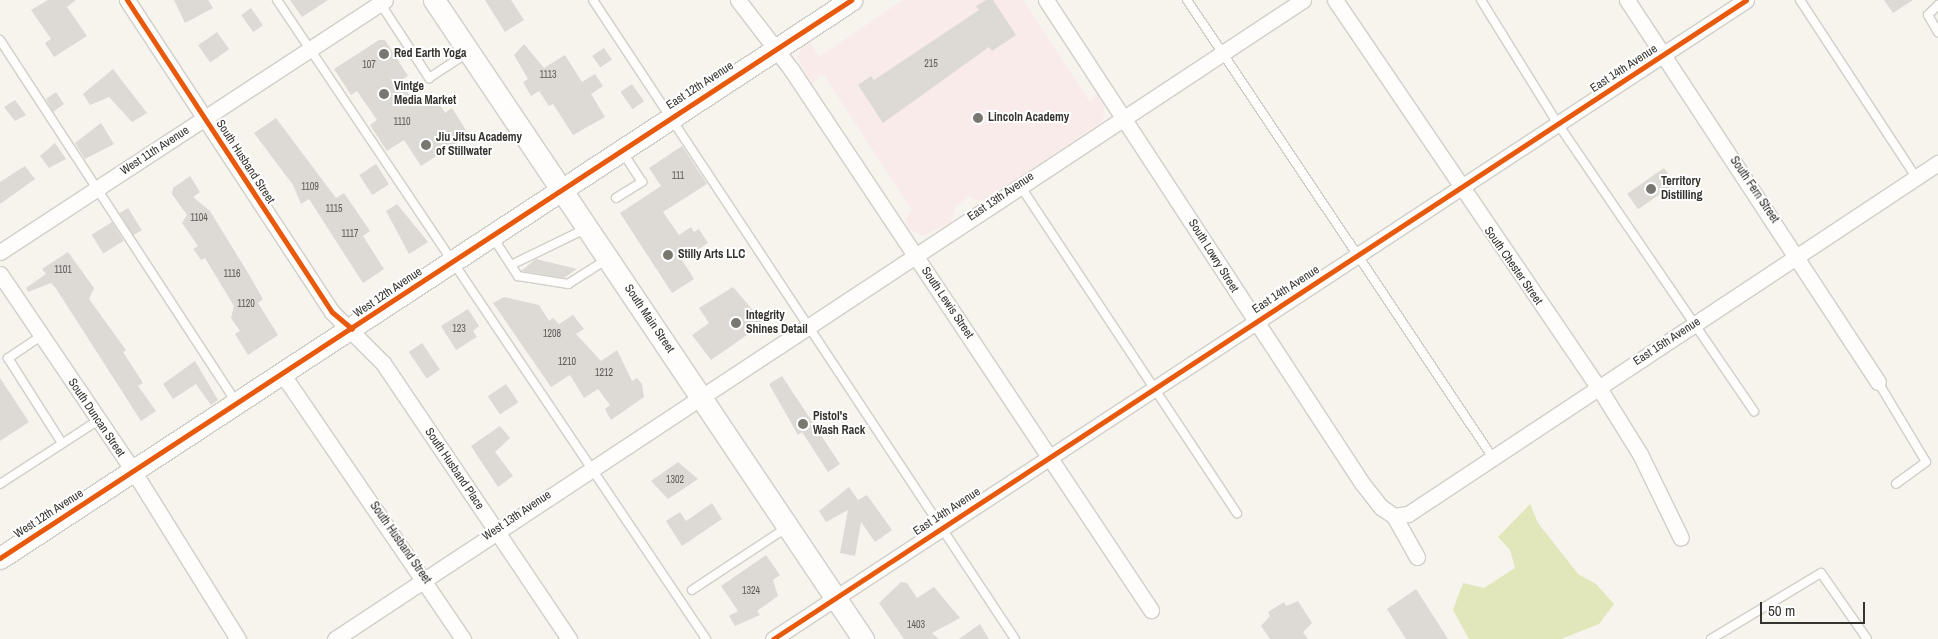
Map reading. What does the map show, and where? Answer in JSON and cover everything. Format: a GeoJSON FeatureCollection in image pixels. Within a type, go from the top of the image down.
{"type":"FeatureCollection","features":[{"type":"Feature","properties":{"kind":"main road","name":"South Main Street"},"geometry":{"type":"LineString","coordinates":[[434,0],[863,639]]}},
{"type":"Feature","properties":{"kind":"main road","name":"East 12th Avenue"},"geometry":{"type":"LineString","coordinates":[[562,192],[671,118],[852,0]]}},
{"type":"Feature","properties":{"kind":"main road","name":"West 12th Avenue"},"geometry":{"type":"LineString","coordinates":[[0,558],[283,375],[452,261],[562,192]]}},
{"type":"Feature","properties":{"kind":"street","name":"South Husband Street"},"geometry":{"type":"LineString","coordinates":[[127,0],[332,312],[352,329]]}},
{"type":"Feature","properties":{"kind":"street","name":"South Lewis Street"},"geometry":{"type":"LineString","coordinates":[[738,0],[915,255],[1151,610]]}},
{"type":"Feature","properties":{"kind":"street","name":"South Lowry Street"},"geometry":{"type":"LineString","coordinates":[[1046,0],[1125,116],[1255,322],[1362,482],[1381,507],[1394,516],[1417,557]]}},
{"type":"Feature","properties":{"kind":"street","name":"East 13th Avenue"},"geometry":{"type":"LineString","coordinates":[[700,395],[809,326],[1019,184],[1303,0]]}},
{"type":"Feature","properties":{"kind":"street","name":"South Chester Street"},"geometry":{"type":"LineString","coordinates":[[1335,0],[1460,189],[1599,388],[1640,454],[1681,538]]}},
{"type":"Feature","properties":{"kind":"street","name":"South Fern Street"},"geometry":{"type":"LineString","coordinates":[[1627,0],[1798,256],[1878,382]]}},
{"type":"Feature","properties":{"kind":"street","name":"East 14th Avenue"},"geometry":{"type":"LineString","coordinates":[[773,639],[1746,0]]}},
{"type":"Feature","properties":{"kind":"street","name":"West 11th Avenue"},"geometry":{"type":"LineString","coordinates":[[0,252],[205,120],[383,1]]}},
{"type":"Feature","properties":{"kind":"street","name":"East 15th Avenue"},"geometry":{"type":"LineString","coordinates":[[1394,516],[1408,514],[1938,162]]}},
{"type":"Feature","properties":{"kind":"street","name":"South Duncan Street"},"geometry":{"type":"LineString","coordinates":[[0,274],[97,421],[134,472],[238,639]]}},
{"type":"Feature","properties":{"kind":"street","name":"South Husband Place"},"geometry":{"type":"LineString","coordinates":[[352,329],[384,363],[569,639]]}},
{"type":"Feature","properties":{"kind":"street","name":"South Husband Street"},"geometry":{"type":"LineString","coordinates":[[283,375],[425,579],[463,639]]}},
{"type":"Feature","properties":{"kind":"street","name":"West 13th Avenue"},"geometry":{"type":"LineString","coordinates":[[335,639],[495,530],[700,395]]}},
{"type":"Feature","properties":{"kind":"lane"},"geometry":{"type":"LineString","coordinates":[[277,0],[452,261],[593,466],[706,639]]}},
{"type":"Feature","properties":{"kind":"lane"},"geometry":{"type":"LineString","coordinates":[[594,0],[1015,639]]}},
{"type":"Feature","properties":{"kind":"lane"},"geometry":{"type":"LineString","coordinates":[[1188,0],[1492,458]]}},
{"type":"Feature","properties":{"kind":"lane"},"geometry":{"type":"LineString","coordinates":[[1481,0],[1558,124],[1754,411]]}},
{"type":"Feature","properties":{"kind":"lane"},"geometry":{"type":"LineString","coordinates":[[1800,0],[1916,177]]}},
{"type":"Feature","properties":{"kind":"lane"},"geometry":{"type":"LineString","coordinates":[[383,1],[429,78],[469,52]]}},
{"type":"Feature","properties":{"kind":"lane"},"geometry":{"type":"LineString","coordinates":[[1938,5],[1928,15],[1938,32]]}},
{"type":"Feature","properties":{"kind":"lane"},"geometry":{"type":"LineString","coordinates":[[0,40],[96,190],[238,404]]}},
{"type":"Feature","properties":{"kind":"lane"},"geometry":{"type":"LineString","coordinates":[[616,198],[642,182],[622,151]]}},
{"type":"Feature","properties":{"kind":"lane"},"geometry":{"type":"LineString","coordinates":[[1019,184],[1158,387],[1164,405],[1237,513]]}},
{"type":"Feature","properties":{"kind":"lane"},"geometry":{"type":"LineString","coordinates":[[511,265],[586,228]]}},
{"type":"Feature","properties":{"kind":"lane"},"geometry":{"type":"LineString","coordinates":[[492,236],[518,276],[568,284],[608,259]]}},
{"type":"Feature","properties":{"kind":"lane"},"geometry":{"type":"LineString","coordinates":[[41,336],[8,358],[62,443]]}},
{"type":"Feature","properties":{"kind":"lane"},"geometry":{"type":"LineString","coordinates":[[1878,382],[1926,462],[1896,484]]}},
{"type":"Feature","properties":{"kind":"lane"},"geometry":{"type":"LineString","coordinates":[[0,484],[97,421]]}},
{"type":"Feature","properties":{"kind":"lane"},"geometry":{"type":"LineString","coordinates":[[692,590],[788,527]]}},
{"type":"Feature","properties":{"kind":"lane"},"geometry":{"type":"LineString","coordinates":[[1711,639],[1814,574],[1822,573],[1867,639]]}},
{"type":"Feature","properties":{"kind":"shaded area","name":"Lincoln Academy"},"geometry":{"type":"Polygon","coordinates":[[[903,0],[1023,0],[1090,102],[1098,93],[1105,105],[1103,121],[986,199],[978,201],[969,196],[955,207],[951,223],[922,236],[907,228],[906,220],[912,210],[825,77],[820,75],[813,85],[797,58],[801,47],[810,41],[819,57],[903,0]]]}},
{"type":"Feature","properties":{"kind":"green space"},"geometry":{"type":"Polygon","coordinates":[[[1530,504],[1538,523],[1578,574],[1596,584],[1614,604],[1599,624],[1561,639],[1469,639],[1453,610],[1463,583],[1484,588],[1515,568],[1510,550],[1498,537],[1530,504]]]}},
{"type":"Feature","properties":{"kind":"building"},"geometry":{"type":"Polygon","coordinates":[[[48,0],[76,0],[67,7],[87,36],[54,57],[45,43],[51,39],[31,10],[48,0]]]}},
{"type":"Feature","properties":{"kind":"building"},"geometry":{"type":"Polygon","coordinates":[[[174,0],[208,0],[213,8],[185,23],[174,0]]]}},
{"type":"Feature","properties":{"kind":"building"},"geometry":{"type":"Polygon","coordinates":[[[290,0],[328,0],[302,17],[290,0]]]}},
{"type":"Feature","properties":{"kind":"building"},"geometry":{"type":"Polygon","coordinates":[[[485,0],[511,0],[524,20],[505,32],[485,0]]]}},
{"type":"Feature","properties":{"kind":"building"},"geometry":{"type":"Polygon","coordinates":[[[986,0],[993,0],[1016,35],[992,51],[989,47],[883,123],[858,85],[871,76],[874,80],[979,10],[976,6],[986,0]]]}},
{"type":"Feature","properties":{"kind":"building"},"geometry":{"type":"Polygon","coordinates":[[[1884,0],[1913,0],[1893,13],[1884,0]]]}},
{"type":"Feature","properties":{"kind":"building"},"geometry":{"type":"Polygon","coordinates":[[[251,8],[263,25],[253,32],[241,15],[251,8]]]}},
{"type":"Feature","properties":{"kind":"building"},"geometry":{"type":"Polygon","coordinates":[[[217,32],[229,49],[210,62],[198,45],[217,32]]]}},
{"type":"Feature","properties":{"kind":"building"},"geometry":{"type":"Polygon","coordinates":[[[379,40],[385,40],[408,76],[400,81],[415,103],[432,92],[445,113],[452,108],[469,135],[421,166],[404,140],[387,151],[370,125],[377,120],[357,91],[351,95],[334,69],[379,40]]]}},
{"type":"Feature","properties":{"kind":"building"},"geometry":{"type":"Polygon","coordinates":[[[524,44],[544,68],[565,55],[582,82],[595,74],[603,86],[591,94],[605,117],[573,135],[553,104],[549,106],[539,91],[531,96],[523,82],[528,79],[514,55],[524,44]]]}},
{"type":"Feature","properties":{"kind":"building"},"geometry":{"type":"Polygon","coordinates":[[[604,48],[612,60],[600,67],[592,56],[604,48]]]}},
{"type":"Feature","properties":{"kind":"building"},"geometry":{"type":"Polygon","coordinates":[[[113,69],[147,113],[132,122],[109,97],[90,105],[83,94],[113,69]]]}},
{"type":"Feature","properties":{"kind":"building"},"geometry":{"type":"Polygon","coordinates":[[[632,84],[644,101],[633,109],[621,92],[632,84]]]}},
{"type":"Feature","properties":{"kind":"building"},"geometry":{"type":"Polygon","coordinates":[[[56,92],[64,104],[53,112],[46,99],[56,92]]]}},
{"type":"Feature","properties":{"kind":"building"},"geometry":{"type":"Polygon","coordinates":[[[15,100],[26,115],[15,121],[4,107],[15,100]]]}},
{"type":"Feature","properties":{"kind":"building"},"geometry":{"type":"Polygon","coordinates":[[[276,118],[336,198],[344,193],[370,231],[363,236],[384,269],[363,283],[309,199],[301,204],[293,185],[254,133],[276,118]]]}},
{"type":"Feature","properties":{"kind":"building"},"geometry":{"type":"Polygon","coordinates":[[[101,123],[114,144],[85,159],[75,143],[101,123]]]}},
{"type":"Feature","properties":{"kind":"building"},"geometry":{"type":"Polygon","coordinates":[[[55,143],[66,159],[49,168],[40,156],[55,143]]]}},
{"type":"Feature","properties":{"kind":"building"},"geometry":{"type":"Polygon","coordinates":[[[682,146],[707,184],[663,212],[679,235],[691,227],[694,232],[699,229],[708,243],[682,260],[694,279],[672,293],[620,213],[661,186],[649,168],[682,146]]]}},
{"type":"Feature","properties":{"kind":"building"},"geometry":{"type":"Polygon","coordinates":[[[376,164],[389,184],[372,195],[359,175],[376,164]]]}},
{"type":"Feature","properties":{"kind":"building"},"geometry":{"type":"Polygon","coordinates":[[[25,166],[35,179],[0,204],[0,182],[25,166]]]}},
{"type":"Feature","properties":{"kind":"building","name":"Territory Distilling"},"geometry":{"type":"Polygon","coordinates":[[[1664,168],[1675,184],[1638,209],[1627,194],[1664,168]]]}},
{"type":"Feature","properties":{"kind":"building"},"geometry":{"type":"Polygon","coordinates":[[[190,176],[200,192],[193,197],[210,211],[263,299],[258,303],[278,335],[248,355],[235,334],[240,331],[231,318],[234,306],[205,258],[201,260],[193,249],[198,246],[182,223],[187,215],[172,194],[173,188],[190,176]]]}},
{"type":"Feature","properties":{"kind":"building"},"geometry":{"type":"Polygon","coordinates":[[[397,204],[428,242],[409,254],[386,211],[397,204]]]}},
{"type":"Feature","properties":{"kind":"building"},"geometry":{"type":"Polygon","coordinates":[[[128,208],[142,230],[133,235],[120,213],[128,208]]]}},
{"type":"Feature","properties":{"kind":"building"},"geometry":{"type":"Polygon","coordinates":[[[112,222],[124,241],[103,253],[92,235],[112,222]]]}},
{"type":"Feature","properties":{"kind":"building"},"geometry":{"type":"Polygon","coordinates":[[[68,252],[94,288],[89,299],[126,350],[123,352],[143,383],[138,386],[156,411],[141,421],[55,287],[51,283],[28,292],[26,288],[46,274],[42,269],[68,252]]]}},
{"type":"Feature","properties":{"kind":"building"},"geometry":{"type":"Polygon","coordinates":[[[536,259],[577,269],[564,278],[521,271],[536,259]]]}},
{"type":"Feature","properties":{"kind":"building","name":"Integrity Shines Detail"},"geometry":{"type":"Polygon","coordinates":[[[733,287],[764,323],[711,360],[692,335],[709,323],[699,308],[733,287]]]}},
{"type":"Feature","properties":{"kind":"building"},"geometry":{"type":"Polygon","coordinates":[[[504,297],[539,305],[549,321],[553,318],[559,324],[573,315],[584,329],[576,334],[601,361],[617,350],[632,381],[637,378],[642,384],[644,397],[611,420],[605,409],[610,405],[598,389],[584,398],[570,375],[551,387],[493,303],[504,297]]]}},
{"type":"Feature","properties":{"kind":"building"},"geometry":{"type":"Polygon","coordinates":[[[468,309],[479,326],[473,331],[477,337],[456,350],[441,326],[468,309]]]}},
{"type":"Feature","properties":{"kind":"building"},"geometry":{"type":"Polygon","coordinates":[[[422,343],[440,370],[427,378],[409,352],[422,343]]]}},
{"type":"Feature","properties":{"kind":"building"},"geometry":{"type":"Polygon","coordinates":[[[195,361],[218,400],[211,405],[196,384],[173,399],[163,384],[195,361]]]}},
{"type":"Feature","properties":{"kind":"building","name":"Pistol's Wash Rack"},"geometry":{"type":"Polygon","coordinates":[[[782,376],[840,464],[828,472],[802,432],[798,435],[769,384],[782,376]]]}},
{"type":"Feature","properties":{"kind":"building"},"geometry":{"type":"Polygon","coordinates":[[[0,378],[29,422],[0,441],[0,378]]]}},
{"type":"Feature","properties":{"kind":"building"},"geometry":{"type":"Polygon","coordinates":[[[506,384],[518,402],[500,415],[488,396],[506,384]]]}},
{"type":"Feature","properties":{"kind":"building"},"geometry":{"type":"Polygon","coordinates":[[[500,426],[510,438],[495,452],[513,476],[498,487],[471,446],[500,426]]]}},
{"type":"Feature","properties":{"kind":"building"},"geometry":{"type":"Polygon","coordinates":[[[678,462],[698,479],[668,499],[651,481],[678,462]]]}},
{"type":"Feature","properties":{"kind":"building"},"geometry":{"type":"Polygon","coordinates":[[[849,487],[858,500],[867,495],[892,530],[875,542],[861,522],[855,556],[840,553],[848,510],[826,522],[819,511],[849,487]]]}},
{"type":"Feature","properties":{"kind":"building"},"geometry":{"type":"Polygon","coordinates":[[[712,503],[722,519],[682,546],[666,521],[680,512],[686,521],[712,503]]]}},
{"type":"Feature","properties":{"kind":"building"},"geometry":{"type":"Polygon","coordinates":[[[766,555],[780,575],[773,580],[778,596],[757,611],[760,615],[735,626],[729,616],[738,611],[721,586],[766,555]]]}},
{"type":"Feature","properties":{"kind":"building"},"geometry":{"type":"Polygon","coordinates":[[[901,582],[907,583],[917,598],[934,587],[960,618],[932,633],[939,639],[904,639],[879,603],[901,582]]]}},
{"type":"Feature","properties":{"kind":"building"},"geometry":{"type":"Polygon","coordinates":[[[1416,589],[1448,639],[1406,639],[1387,609],[1416,589]]]}},
{"type":"Feature","properties":{"kind":"building"},"geometry":{"type":"Polygon","coordinates":[[[1298,601],[1312,623],[1303,632],[1308,639],[1270,639],[1261,626],[1270,616],[1268,612],[1284,602],[1286,606],[1298,601]]]}},
{"type":"Feature","properties":{"kind":"building"},"geometry":{"type":"Polygon","coordinates":[[[980,624],[989,639],[959,639],[980,624]]]}},
{"type":"Feature","properties":{"kind":"cycle path"},"geometry":{"type":"LineString","coordinates":[[127,0],[332,312],[352,329]]}},
{"type":"Feature","properties":{"kind":"cycle path"},"geometry":{"type":"LineString","coordinates":[[0,558],[851,0]]}},
{"type":"Feature","properties":{"kind":"cycle path"},"geometry":{"type":"LineString","coordinates":[[773,639],[1746,0]]}},
{"type":"Feature","properties":{"kind":"place","name":"Red Earth Yoga"},"geometry":{"type":"Point","coordinates":[384,54]}},
{"type":"Feature","properties":{"kind":"place","name":"Vintge Media Market"},"geometry":{"type":"Point","coordinates":[384,94]}},
{"type":"Feature","properties":{"kind":"place","name":"Lincoln Academy"},"geometry":{"type":"Point","coordinates":[978,118]}},
{"type":"Feature","properties":{"kind":"place","name":"Jiu Jitsu Academy of Stillwater"},"geometry":{"type":"Point","coordinates":[426,145]}},
{"type":"Feature","properties":{"kind":"place","name":"Territory Distilling"},"geometry":{"type":"Point","coordinates":[1651,189]}},
{"type":"Feature","properties":{"kind":"place","name":"Stilly Arts LLC"},"geometry":{"type":"Point","coordinates":[668,255]}},
{"type":"Feature","properties":{"kind":"place","name":"Integrity Shines Detail"},"geometry":{"type":"Point","coordinates":[736,323]}},
{"type":"Feature","properties":{"kind":"place","name":"Pistol's Wash Rack"},"geometry":{"type":"Point","coordinates":[803,424]}}]}
